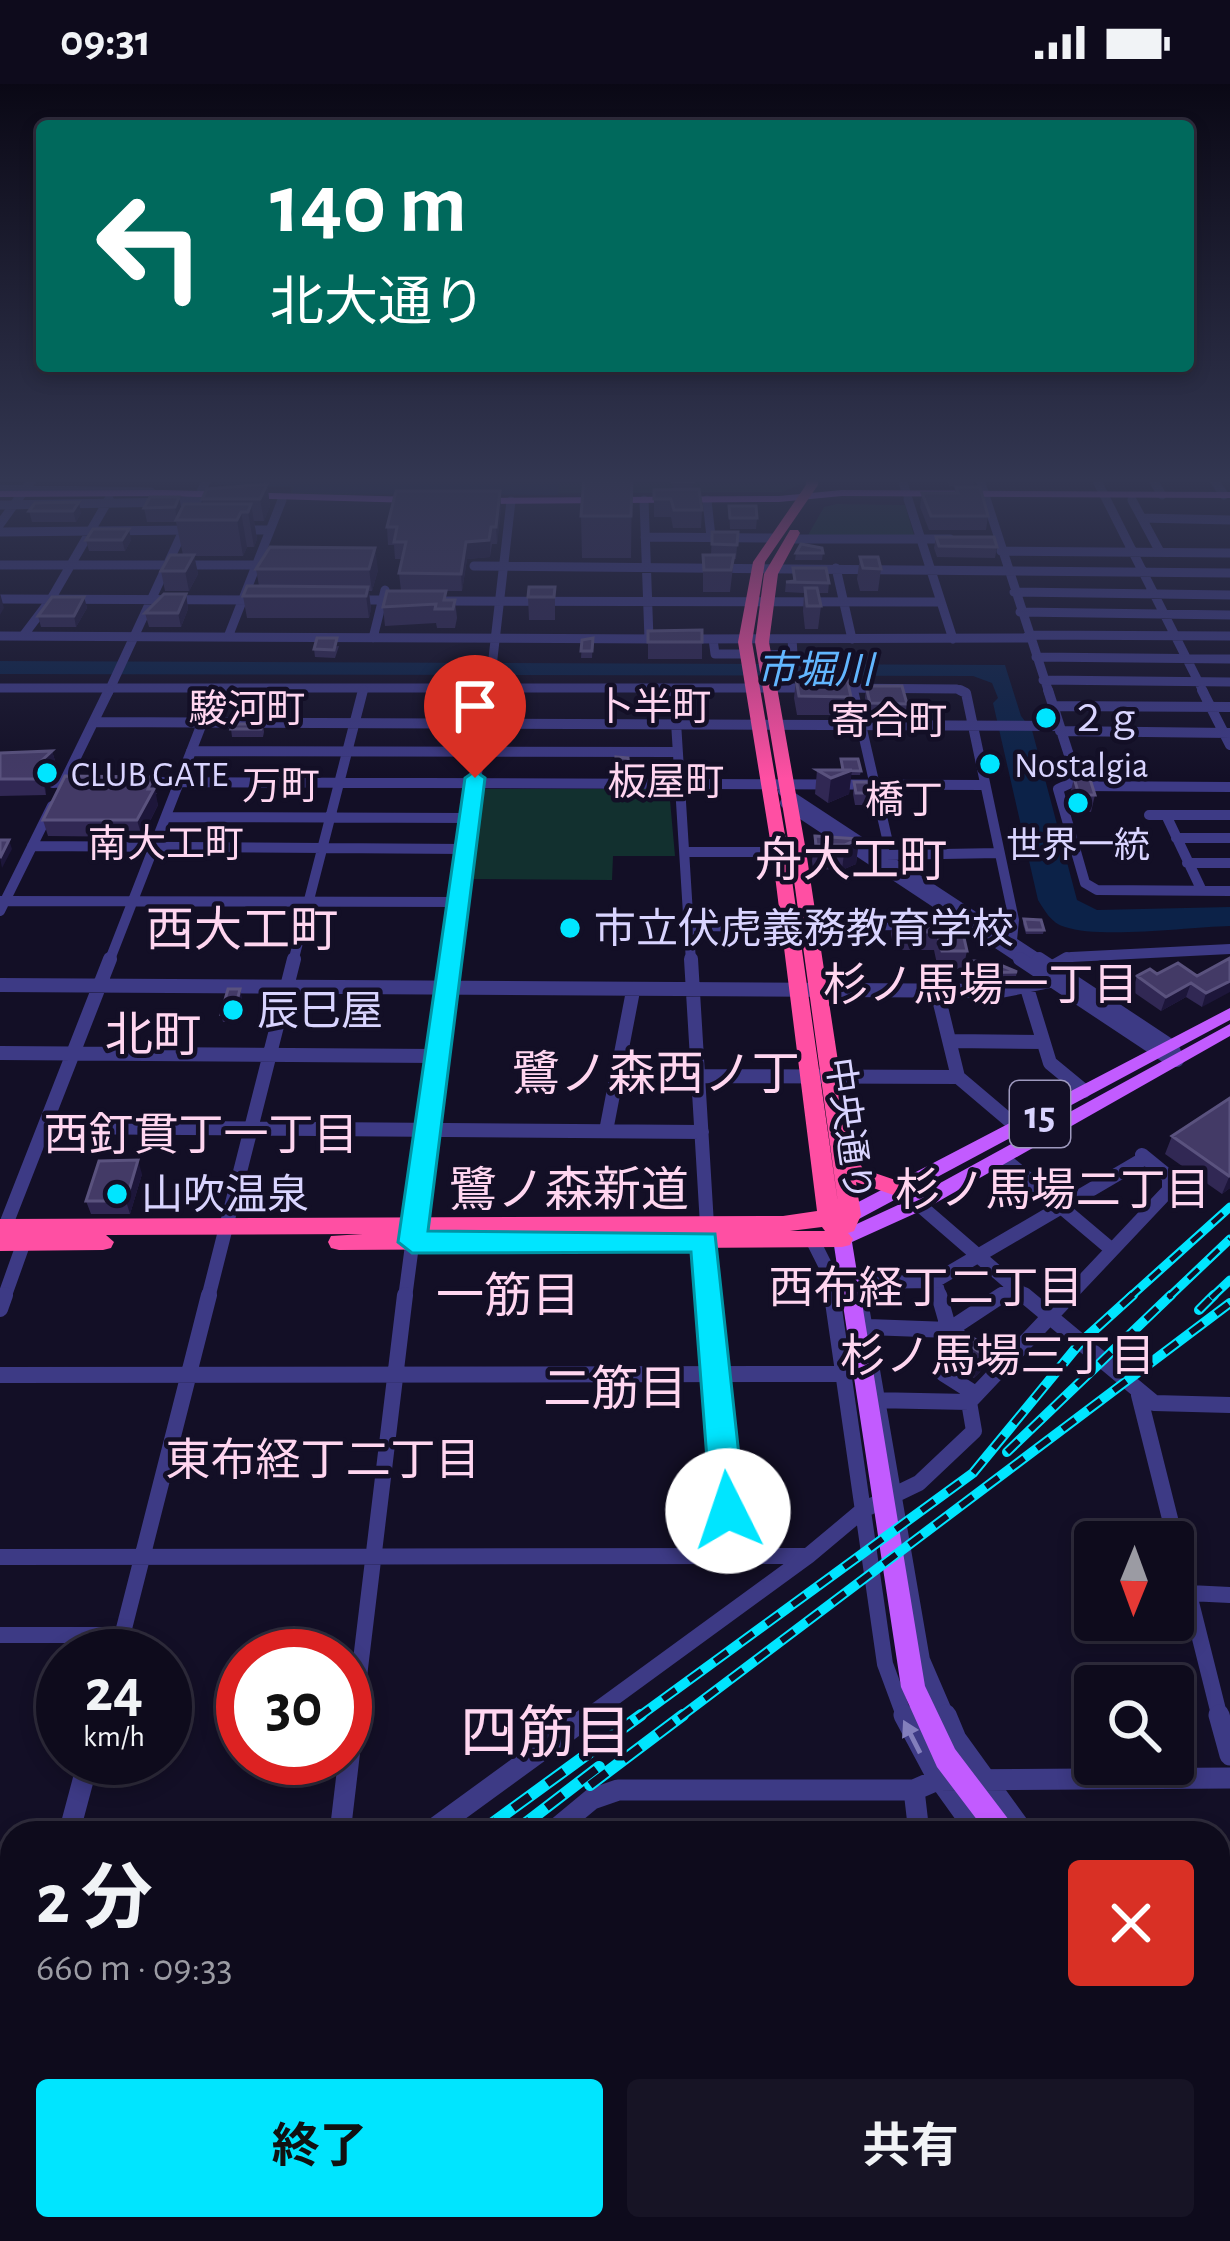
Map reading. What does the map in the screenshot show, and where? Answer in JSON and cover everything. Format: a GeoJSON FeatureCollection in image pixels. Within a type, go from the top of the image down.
{"type":"FeatureCollection","features":[{"type":"Feature","properties":{"kind":"highway","name":"中央通り"},"geometry":{"type":"LineString","coordinates":[[754,578],[749,601],[753,653],[795,852],[797,991],[840,1146],[840,1224]]}},
{"type":"Feature","properties":{"kind":"highway","name":"中央通り"},"geometry":{"type":"LineString","coordinates":[[753,653],[762,638],[771,578]]}},
{"type":"Feature","properties":{"kind":"highway","name":"中央通り"},"geometry":{"type":"LineString","coordinates":[[799,926],[818,991],[820,1075],[840,1224]]}},
{"type":"Feature","properties":{"kind":"highway"},"geometry":{"type":"LineString","coordinates":[[840,1146],[856,1174],[910,1197]]}},
{"type":"Feature","properties":{"kind":"highway"},"geometry":{"type":"LineString","coordinates":[[706,1233],[813,1241],[840,1224]]}},
{"type":"Feature","properties":{"kind":"highway"},"geometry":{"type":"LineString","coordinates":[[7,1235],[706,1233],[840,1224]]}},
{"type":"Feature","properties":{"kind":"main road","name":"15"},"geometry":{"type":"LineString","coordinates":[[840,1224],[1003,1158],[1230,1013]]}},
{"type":"Feature","properties":{"kind":"main road","name":"15"},"geometry":{"type":"LineString","coordinates":[[910,1197],[1017,1127],[1084,1091],[1230,1029]]}},
{"type":"Feature","properties":{"kind":"main road"},"geometry":{"type":"LineString","coordinates":[[840,1224],[852,1275],[864,1398],[913,1687],[928,1723],[996,1821]]}},
{"type":"Feature","properties":{"kind":"street"},"geometry":{"type":"LineString","coordinates":[[23,636],[64,578]]}},
{"type":"Feature","properties":{"kind":"street"},"geometry":{"type":"LineString","coordinates":[[164,578],[94,722],[58,782],[2,904],[458,902]]}},
{"type":"Feature","properties":{"kind":"street"},"geometry":{"type":"LineString","coordinates":[[229,638],[251,578]]}},
{"type":"Feature","properties":{"kind":"street"},"geometry":{"type":"LineString","coordinates":[[341,1821],[425,1130],[504,578]]}},
{"type":"Feature","properties":{"kind":"street"},"geometry":{"type":"LineString","coordinates":[[646,578],[649,639]]}},
{"type":"Feature","properties":{"kind":"street"},"geometry":{"type":"LineString","coordinates":[[838,578],[852,639]]}},
{"type":"Feature","properties":{"kind":"street"},"geometry":{"type":"LineString","coordinates":[[933,578],[953,639]]}},
{"type":"Feature","properties":{"kind":"street"},"geometry":{"type":"LineString","coordinates":[[1009,578],[1079,786],[1230,788]]}},
{"type":"Feature","properties":{"kind":"street"},"geometry":{"type":"LineString","coordinates":[[1145,578],[1230,746]]}},
{"type":"Feature","properties":{"kind":"street"},"geometry":{"type":"LineString","coordinates":[[1014,592],[1230,595]]}},
{"type":"Feature","properties":{"kind":"street"},"geometry":{"type":"LineString","coordinates":[[373,638],[384,595]]}},
{"type":"Feature","properties":{"kind":"street"},"geometry":{"type":"LineString","coordinates":[[336,600],[384,595],[409,600]]}},
{"type":"Feature","properties":{"kind":"street"},"geometry":{"type":"LineString","coordinates":[[0,599],[266,600]]}},
{"type":"Feature","properties":{"kind":"street"},"geometry":{"type":"LineString","coordinates":[[432,601],[940,602]]}},
{"type":"Feature","properties":{"kind":"street"},"geometry":{"type":"LineString","coordinates":[[1020,612],[1230,615]]}},
{"type":"Feature","properties":{"kind":"street"},"geometry":{"type":"LineString","coordinates":[[0,635],[713,639],[716,654],[793,654],[792,639]]}},
{"type":"Feature","properties":{"kind":"street"},"geometry":{"type":"LineString","coordinates":[[762,638],[1230,636]]}},
{"type":"Feature","properties":{"kind":"street"},"geometry":{"type":"LineString","coordinates":[[1036,657],[1230,659]]}},
{"type":"Feature","properties":{"kind":"street"},"geometry":{"type":"LineString","coordinates":[[1043,680],[1230,682]]}},
{"type":"Feature","properties":{"kind":"street"},"geometry":{"type":"LineString","coordinates":[[0,688],[363,689],[490,683],[957,689],[966,693],[979,724],[985,785],[1014,920],[1012,940]]}},
{"type":"Feature","properties":{"kind":"street"},"geometry":{"type":"LineString","coordinates":[[0,1310],[7,1235],[216,688]]}},
{"type":"Feature","properties":{"kind":"street"},"geometry":{"type":"LineString","coordinates":[[674,688],[706,1233],[731,1557]]}},
{"type":"Feature","properties":{"kind":"street"},"geometry":{"type":"LineString","coordinates":[[853,688],[875,784],[882,853]]}},
{"type":"Feature","properties":{"kind":"street"},"geometry":{"type":"LineString","coordinates":[[124,1629],[363,689]]}},
{"type":"Feature","properties":{"kind":"street"},"geometry":{"type":"LineString","coordinates":[[1052,706],[1230,707]]}},
{"type":"Feature","properties":{"kind":"street"},"geometry":{"type":"LineString","coordinates":[[94,722],[979,724],[1227,733]]}},
{"type":"Feature","properties":{"kind":"street"},"geometry":{"type":"LineString","coordinates":[[191,752],[678,752]]}},
{"type":"Feature","properties":{"kind":"street"},"geometry":{"type":"LineString","coordinates":[[1077,780],[1058,789],[1084,883],[1096,890],[1230,891]]}},
{"type":"Feature","properties":{"kind":"street"},"geometry":{"type":"LineString","coordinates":[[58,782],[87,782]]}},
{"type":"Feature","properties":{"kind":"street"},"geometry":{"type":"LineString","coordinates":[[133,782],[680,783],[780,791],[875,784],[985,785]]}},
{"type":"Feature","properties":{"kind":"street"},"geometry":{"type":"LineString","coordinates":[[780,791],[954,923],[1052,974]]}},
{"type":"Feature","properties":{"kind":"street"},"geometry":{"type":"LineString","coordinates":[[780,791],[1012,940],[1052,974],[1169,1054]]}},
{"type":"Feature","properties":{"kind":"street"},"geometry":{"type":"LineString","coordinates":[[1149,815],[1230,815]]}},
{"type":"Feature","properties":{"kind":"street"},"geometry":{"type":"LineString","coordinates":[[1166,815],[1202,891]]}},
{"type":"Feature","properties":{"kind":"street"},"geometry":{"type":"LineString","coordinates":[[166,817],[470,818]]}},
{"type":"Feature","properties":{"kind":"street"},"geometry":{"type":"LineString","coordinates":[[1176,838],[1230,838]]}},
{"type":"Feature","properties":{"kind":"street"},"geometry":{"type":"LineString","coordinates":[[32,846],[465,849]]}},
{"type":"Feature","properties":{"kind":"street"},"geometry":{"type":"LineString","coordinates":[[824,851],[999,854]]}},
{"type":"Feature","properties":{"kind":"street"},"geometry":{"type":"LineString","coordinates":[[685,852],[795,852]]}},
{"type":"Feature","properties":{"kind":"street"},"geometry":{"type":"LineString","coordinates":[[1187,863],[1230,863]]}},
{"type":"Feature","properties":{"kind":"street"},"geometry":{"type":"LineString","coordinates":[[689,926],[926,925]]}},
{"type":"Feature","properties":{"kind":"street"},"geometry":{"type":"LineString","coordinates":[[0,985],[1001,991],[1028,988],[1071,957],[1230,949]]}},
{"type":"Feature","properties":{"kind":"street"},"geometry":{"type":"LineString","coordinates":[[1028,988],[1050,1063],[1084,1091]]}},
{"type":"Feature","properties":{"kind":"street"},"geometry":{"type":"LineString","coordinates":[[605,1131],[633,991]]}},
{"type":"Feature","properties":{"kind":"street"},"geometry":{"type":"LineString","coordinates":[[938,991],[958,1077],[1017,1127]]}},
{"type":"Feature","properties":{"kind":"street"},"geometry":{"type":"LineString","coordinates":[[950,1041],[1043,1042]]}},
{"type":"Feature","properties":{"kind":"street"},"geometry":{"type":"LineString","coordinates":[[1,1054],[436,1056]]}},
{"type":"Feature","properties":{"kind":"street"},"geometry":{"type":"LineString","coordinates":[[698,1076],[958,1077]]}},
{"type":"Feature","properties":{"kind":"street"},"geometry":{"type":"LineString","coordinates":[[45,1127],[702,1132]]}},
{"type":"Feature","properties":{"kind":"street"},"geometry":{"type":"LineString","coordinates":[[444,1821],[808,1556],[863,1510],[919,1483],[974,1432],[972,1397],[1172,1184],[1144,1156],[1065,1208],[935,1281],[852,1275],[868,1327],[863,1510],[885,1664],[896,1703],[937,1780],[969,1821]]}},
{"type":"Feature","properties":{"kind":"street"},"geometry":{"type":"LineString","coordinates":[[1003,1158],[1111,1249]]}},
{"type":"Feature","properties":{"kind":"street"},"geometry":{"type":"LineString","coordinates":[[910,1197],[1139,1394],[1154,1402],[1230,1405]]}},
{"type":"Feature","properties":{"kind":"street"},"geometry":{"type":"LineString","coordinates":[[813,1241],[829,1274],[844,1374],[864,1398],[894,1496],[922,1660],[974,1785],[1012,1821]]}},
{"type":"Feature","properties":{"kind":"street"},"geometry":{"type":"LineString","coordinates":[[935,1281],[950,1330],[944,1374],[972,1397]]}},
{"type":"Feature","properties":{"kind":"street"},"geometry":{"type":"LineString","coordinates":[[950,1330],[1014,1287]]}},
{"type":"Feature","properties":{"kind":"street"},"geometry":{"type":"LineString","coordinates":[[868,1327],[950,1330],[1001,1364]]}},
{"type":"Feature","properties":{"kind":"street"},"geometry":{"type":"LineString","coordinates":[[0,1375],[844,1374]]}},
{"type":"Feature","properties":{"kind":"street"},"geometry":{"type":"LineString","coordinates":[[1139,1394],[1138,1406],[1169,1521]]}},
{"type":"Feature","properties":{"kind":"street"},"geometry":{"type":"LineString","coordinates":[[864,1398],[972,1397]]}},
{"type":"Feature","properties":{"kind":"street"},"geometry":{"type":"LineString","coordinates":[[0,1557],[808,1556]]}},
{"type":"Feature","properties":{"kind":"street"},"geometry":{"type":"LineString","coordinates":[[1194,1593],[1230,1594]]}},
{"type":"Feature","properties":{"kind":"street"},"geometry":{"type":"LineString","coordinates":[[1194,1613],[1230,1755]]}},
{"type":"Feature","properties":{"kind":"street"},"geometry":{"type":"LineString","coordinates":[[0,1635],[36,1635]]}},
{"type":"Feature","properties":{"kind":"street"},"geometry":{"type":"LineString","coordinates":[[565,1821],[592,1799],[618,1790],[914,1790],[937,1780],[974,1785],[1230,1778]]}},
{"type":"Feature","properties":{"kind":"street"},"geometry":{"type":"LineString","coordinates":[[73,1821],[82,1785]]}},
{"type":"Feature","properties":{"kind":"street"},"geometry":{"type":"LineString","coordinates":[[914,1790],[918,1821]]}},
{"type":"Feature","properties":{"kind":"green space"},"geometry":{"type":"Polygon","coordinates":[[[482,789],[669,789],[675,856],[613,856],[612,880],[470,879],[482,789]]]}},
{"type":"Feature","properties":{"kind":"water","name":"市堀川"},"geometry":{"type":"Polygon","coordinates":[[[0,661],[1005,665],[1021,716],[1032,730],[1077,900],[1097,910],[1230,907],[1230,926],[1100,932],[1065,927],[1052,920],[1038,900],[993,703],[998,698],[992,683],[973,676],[0,674],[0,661]]]}},
{"type":"Feature","properties":{"kind":"building"},"geometry":{"type":"Polygon","coordinates":[[[828,578],[829,583],[786,582],[828,578]]]}},
{"type":"Feature","properties":{"kind":"building"},"geometry":{"type":"Polygon","coordinates":[[[247,586],[368,587],[366,596],[243,596],[247,586]]]}},
{"type":"Feature","properties":{"kind":"building"},"geometry":{"type":"Polygon","coordinates":[[[529,587],[555,587],[554,597],[528,597],[529,587]]]}},
{"type":"Feature","properties":{"kind":"building"},"geometry":{"type":"Polygon","coordinates":[[[805,588],[817,588],[821,606],[807,606],[805,588]]]}},
{"type":"Feature","properties":{"kind":"building"},"geometry":{"type":"Polygon","coordinates":[[[387,591],[446,591],[444,600],[455,600],[453,609],[435,609],[436,604],[383,607],[387,591]]]}},
{"type":"Feature","properties":{"kind":"building"},"geometry":{"type":"Polygon","coordinates":[[[164,594],[186,594],[178,613],[145,613],[164,594]]]}},
{"type":"Feature","properties":{"kind":"building"},"geometry":{"type":"Polygon","coordinates":[[[52,597],[84,597],[74,616],[38,616],[52,597]]]}},
{"type":"Feature","properties":{"kind":"building"},"geometry":{"type":"Polygon","coordinates":[[[702,630],[702,642],[648,642],[648,631],[702,630]]]}},
{"type":"Feature","properties":{"kind":"building"},"geometry":{"type":"Polygon","coordinates":[[[317,638],[337,638],[334,650],[314,649],[317,638]]]}},
{"type":"Feature","properties":{"kind":"building"},"geometry":{"type":"Polygon","coordinates":[[[593,638],[592,651],[581,651],[582,640],[593,638]]]}},
{"type":"Feature","properties":{"kind":"building"},"geometry":{"type":"Polygon","coordinates":[[[796,679],[847,679],[851,697],[799,696],[796,679]]]}},
{"type":"Feature","properties":{"kind":"building"},"geometry":{"type":"Polygon","coordinates":[[[866,686],[902,686],[907,704],[870,703],[866,686]]]}},
{"type":"Feature","properties":{"kind":"building"},"geometry":{"type":"Polygon","coordinates":[[[233,724],[263,724],[261,729],[231,729],[233,724]]]}},
{"type":"Feature","properties":{"kind":"building"},"geometry":{"type":"Polygon","coordinates":[[[52,751],[39,763],[41,779],[0,779],[0,753],[52,751]]]}},
{"type":"Feature","properties":{"kind":"building"},"geometry":{"type":"Polygon","coordinates":[[[616,757],[628,758],[629,766],[616,766],[616,757]]]}},
{"type":"Feature","properties":{"kind":"building"},"geometry":{"type":"Polygon","coordinates":[[[841,759],[858,759],[861,771],[843,770],[841,759]]]}},
{"type":"Feature","properties":{"kind":"building"},"geometry":{"type":"Polygon","coordinates":[[[817,770],[852,770],[831,778],[817,770]]]}},
{"type":"Feature","properties":{"kind":"building"},"geometry":{"type":"Polygon","coordinates":[[[65,776],[153,777],[148,789],[154,789],[137,820],[43,820],[65,776]]]}},
{"type":"Feature","properties":{"kind":"building"},"geometry":{"type":"Polygon","coordinates":[[[1074,778],[1090,779],[1095,795],[1079,795],[1074,778]]]}},
{"type":"Feature","properties":{"kind":"building"},"geometry":{"type":"Polygon","coordinates":[[[854,782],[869,782],[871,793],[856,793],[854,782]]]}},
{"type":"Feature","properties":{"kind":"building"},"geometry":{"type":"Polygon","coordinates":[[[815,836],[859,839],[845,845],[816,845],[815,836]]]}},
{"type":"Feature","properties":{"kind":"building"},"geometry":{"type":"Polygon","coordinates":[[[894,915],[959,916],[967,951],[942,951],[937,932],[897,932],[894,915]]]}},
{"type":"Feature","properties":{"kind":"building"},"geometry":{"type":"Polygon","coordinates":[[[1024,919],[1041,920],[1044,930],[1027,930],[1024,919]]]}},
{"type":"Feature","properties":{"kind":"building"},"geometry":{"type":"Polygon","coordinates":[[[1230,958],[1230,981],[1206,993],[1191,983],[1166,997],[1137,976],[1150,969],[1157,974],[1178,963],[1197,976],[1230,958]]]}},
{"type":"Feature","properties":{"kind":"building"},"geometry":{"type":"Polygon","coordinates":[[[966,961],[991,961],[1017,972],[969,973],[966,961]]]}},
{"type":"Feature","properties":{"kind":"building"},"geometry":{"type":"Polygon","coordinates":[[[228,989],[240,989],[234,1013],[221,1014],[228,989]]]}},
{"type":"Feature","properties":{"kind":"building"},"geometry":{"type":"Polygon","coordinates":[[[1230,1098],[1230,1175],[1229,1176],[1172,1136],[1230,1098]]]}},
{"type":"Feature","properties":{"kind":"building"},"geometry":{"type":"Polygon","coordinates":[[[138,1160],[126,1201],[86,1201],[99,1161],[138,1160]]]}},
{"type":"Feature","properties":{"kind":"building"},"geometry":{"type":"Polygon","coordinates":[[[966,1334],[987,1347],[981,1353],[964,1342],[966,1334]]]}},
{"type":"Feature","properties":{"kind":"railway"},"geometry":{"type":"LineString","coordinates":[[1129,1298],[1230,1207]]}},
{"type":"Feature","properties":{"kind":"railway"},"geometry":{"type":"LineString","coordinates":[[1168,1298],[1230,1239]]}},
{"type":"Feature","properties":{"kind":"railway"},"geometry":{"type":"LineString","coordinates":[[1211,1298],[1230,1280]]}},
{"type":"Feature","properties":{"kind":"railway"},"geometry":{"type":"LineString","coordinates":[[637,1718],[973,1473],[1080,1343],[1133,1295]]}},
{"type":"Feature","properties":{"kind":"railway"},"geometry":{"type":"LineString","coordinates":[[1007,1452],[1171,1295]]}},
{"type":"Feature","properties":{"kind":"railway"},"geometry":{"type":"LineString","coordinates":[[1211,1298],[1214,1295]]}},
{"type":"Feature","properties":{"kind":"railway"},"geometry":{"type":"LineString","coordinates":[[1199,1310],[1211,1298]]}},
{"type":"Feature","properties":{"kind":"railway"},"geometry":{"type":"LineString","coordinates":[[679,1718],[1230,1303]]}},
{"type":"Feature","properties":{"kind":"railway"},"geometry":{"type":"LineString","coordinates":[[495,1821],[641,1715]]}},
{"type":"Feature","properties":{"kind":"railway"},"geometry":{"type":"LineString","coordinates":[[590,1785],[683,1715]]}},
{"type":"Feature","properties":{"kind":"railway"},"geometry":{"type":"LineString","coordinates":[[529,1821],[599,1767]]}},
{"type":"Feature","properties":{"kind":"place","name":"２ｇ"},"geometry":{"type":"Point","coordinates":[1046,718]}},
{"type":"Feature","properties":{"kind":"place","name":"Nostalgia"},"geometry":{"type":"Point","coordinates":[990,764]}},
{"type":"Feature","properties":{"kind":"place","name":"CLUB GATE"},"geometry":{"type":"Point","coordinates":[47,773]}},
{"type":"Feature","properties":{"kind":"place","name":"世界一統"},"geometry":{"type":"Point","coordinates":[1078,803]}},
{"type":"Feature","properties":{"kind":"place","name":"市立伏虎義務教育学校"},"geometry":{"type":"Point","coordinates":[570,928]}},
{"type":"Feature","properties":{"kind":"place","name":"辰巳屋"},"geometry":{"type":"Point","coordinates":[233,1010]}},
{"type":"Feature","properties":{"kind":"place","name":"山吹温泉"},"geometry":{"type":"Point","coordinates":[117,1194]}},
{"type":"Feature","properties":{"kind":"district","name":"卜半町"},"geometry":{"type":"Point","coordinates":[653,706]}},
{"type":"Feature","properties":{"kind":"district","name":"駿河町"},"geometry":{"type":"Point","coordinates":[247,708]}},
{"type":"Feature","properties":{"kind":"district","name":"寄合町"},"geometry":{"type":"Point","coordinates":[889,720]}},
{"type":"Feature","properties":{"kind":"district","name":"板屋町"},"geometry":{"type":"Point","coordinates":[666,781]}},
{"type":"Feature","properties":{"kind":"district","name":"万町"},"geometry":{"type":"Point","coordinates":[281,785]}},
{"type":"Feature","properties":{"kind":"district","name":"橋丁"},"geometry":{"type":"Point","coordinates":[904,799]}},
{"type":"Feature","properties":{"kind":"district","name":"南大工町"},"geometry":{"type":"Point","coordinates":[166,843]}},
{"type":"Feature","properties":{"kind":"district","name":"舟大工町"},"geometry":{"type":"Point","coordinates":[851,859]}},
{"type":"Feature","properties":{"kind":"district","name":"西大工町"},"geometry":{"type":"Point","coordinates":[242,929]}},
{"type":"Feature","properties":{"kind":"district","name":"杉ノ馬場一丁目"},"geometry":{"type":"Point","coordinates":[981,984]}},
{"type":"Feature","properties":{"kind":"district","name":"北町"},"geometry":{"type":"Point","coordinates":[153,1034]}},
{"type":"Feature","properties":{"kind":"district","name":"鷺ノ森西ノ丁"},"geometry":{"type":"Point","coordinates":[656,1073]}},
{"type":"Feature","properties":{"kind":"district","name":"西釘貫丁一丁目"},"geometry":{"type":"Point","coordinates":[201,1134]}},
{"type":"Feature","properties":{"kind":"district","name":"鷺ノ森新道"},"geometry":{"type":"Point","coordinates":[569,1189]}},
{"type":"Feature","properties":{"kind":"district","name":"杉ノ馬場二丁目"},"geometry":{"type":"Point","coordinates":[1053,1189]}},
{"type":"Feature","properties":{"kind":"district","name":"西布経丁二丁目"},"geometry":{"type":"Point","coordinates":[926,1287]}},
{"type":"Feature","properties":{"kind":"district","name":"一筋目"},"geometry":{"type":"Point","coordinates":[508,1295]}},
{"type":"Feature","properties":{"kind":"district","name":"杉ノ馬場三丁目"},"geometry":{"type":"Point","coordinates":[998,1355]}},
{"type":"Feature","properties":{"kind":"district","name":"二筋目"},"geometry":{"type":"Point","coordinates":[615,1388]}},
{"type":"Feature","properties":{"kind":"district","name":"東布経丁二丁目"},"geometry":{"type":"Point","coordinates":[323,1459]}},
{"type":"Feature","properties":{"kind":"district","name":"四筋目"},"geometry":{"type":"Point","coordinates":[546,1732]}},
{"type":"Feature","properties":{"kind":"route"},"geometry":{"type":"LineString","coordinates":[[475,778],[412,1242],[705,1241],[728,1511]]}}]}
